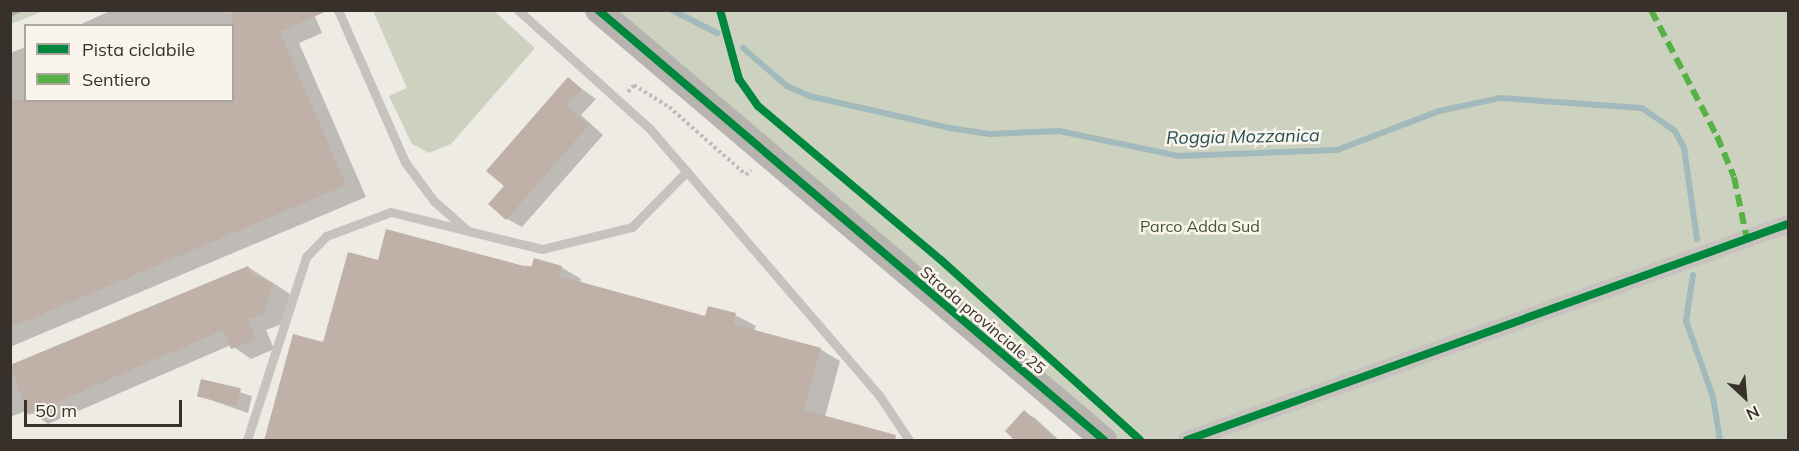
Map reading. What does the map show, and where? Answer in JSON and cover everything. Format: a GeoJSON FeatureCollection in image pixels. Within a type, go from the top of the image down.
{"type":"FeatureCollection","features":[{"type":"Feature","properties":{"kind":"street","name":"Strada provinciale 25"},"geometry":{"type":"LineString","coordinates":[[598,10],[1104,441]]}},
{"type":"Feature","properties":{"kind":"street"},"geometry":{"type":"LineString","coordinates":[[1187,441],[1788,224]]}},
{"type":"Feature","properties":{"kind":"lane"},"geometry":{"type":"LineString","coordinates":[[338,10],[405,162],[435,201],[472,234]]}},
{"type":"Feature","properties":{"kind":"lane"},"geometry":{"type":"LineString","coordinates":[[518,10],[650,129],[879,395],[909,441]]}},
{"type":"Feature","properties":{"kind":"lane"},"geometry":{"type":"LineString","coordinates":[[247,441],[306,257],[326,236],[391,212],[472,234],[542,249],[632,227],[687,171]]}},
{"type":"Feature","properties":{"kind":"green space"},"geometry":{"type":"Polygon","coordinates":[[[11,10],[44,10],[44,11],[11,24],[11,10]]]}},
{"type":"Feature","properties":{"kind":"green space"},"geometry":{"type":"Polygon","coordinates":[[[373,11],[494,11],[535,48],[451,144],[429,153],[412,144],[389,96],[407,88],[373,11]]]}},
{"type":"Feature","properties":{"kind":"green space","name":"Parco Adda Sud"},"geometry":{"type":"Polygon","coordinates":[[[611,11],[1788,11],[1788,440],[1115,440],[611,11]]]}},
{"type":"Feature","properties":{"kind":"building"},"geometry":{"type":"Polygon","coordinates":[[[232,10],[329,10],[280,32],[346,185],[10,328],[10,100],[24,100],[24,102],[234,102],[234,24],[232,24],[232,10]]]}},
{"type":"Feature","properties":{"kind":"building"},"geometry":{"type":"Polygon","coordinates":[[[568,77],[582,89],[566,106],[589,125],[506,220],[488,204],[504,186],[486,171],[568,77]]]}},
{"type":"Feature","properties":{"kind":"building"},"geometry":{"type":"Polygon","coordinates":[[[386,229],[531,268],[534,258],[562,266],[559,276],[705,316],[708,306],[736,313],[733,324],[821,348],[804,410],[896,435],[895,441],[264,441],[293,334],[323,342],[348,252],[378,260],[386,229]]]}},
{"type":"Feature","properties":{"kind":"building"},"geometry":{"type":"Polygon","coordinates":[[[248,266],[252,274],[273,283],[264,314],[248,320],[256,339],[231,349],[223,330],[28,415],[10,365],[248,266]]]}},
{"type":"Feature","properties":{"kind":"building"},"geometry":{"type":"Polygon","coordinates":[[[201,379],[241,388],[237,406],[197,397],[201,379]]]}},
{"type":"Feature","properties":{"kind":"building"},"geometry":{"type":"Polygon","coordinates":[[[1024,410],[1058,441],[1015,441],[1005,431],[1024,410]]]}},
{"type":"Feature","properties":{"kind":"waterway","name":"Roggia Mozzanica"},"geometry":{"type":"LineString","coordinates":[[672,10],[717,33]]}},
{"type":"Feature","properties":{"kind":"waterway","name":"Roggia Mozzanica"},"geometry":{"type":"LineString","coordinates":[[743,48],[787,86],[809,96],[950,128],[990,134],[1059,131],[1179,156],[1337,150],[1439,111],[1500,98],[1642,108],[1675,131],[1684,148],[1697,239]]}},
{"type":"Feature","properties":{"kind":"waterway","name":"Roggia Mozzanica"},"geometry":{"type":"LineString","coordinates":[[1693,275],[1686,321],[1713,397],[1720,440]]}},
{"type":"Feature","properties":{"kind":"marked path"},"geometry":{"type":"LineString","coordinates":[[1651,10],[1717,136],[1734,177],[1747,239]]}},
{"type":"Feature","properties":{"kind":"cycle path"},"geometry":{"type":"LineString","coordinates":[[598,10],[1104,440]]}},
{"type":"Feature","properties":{"kind":"cycle path"},"geometry":{"type":"LineString","coordinates":[[720,10],[739,79],[758,106],[941,260],[1140,440]]}},
{"type":"Feature","properties":{"kind":"cycle path"},"geometry":{"type":"LineString","coordinates":[[1187,440],[1788,224]]}}]}
